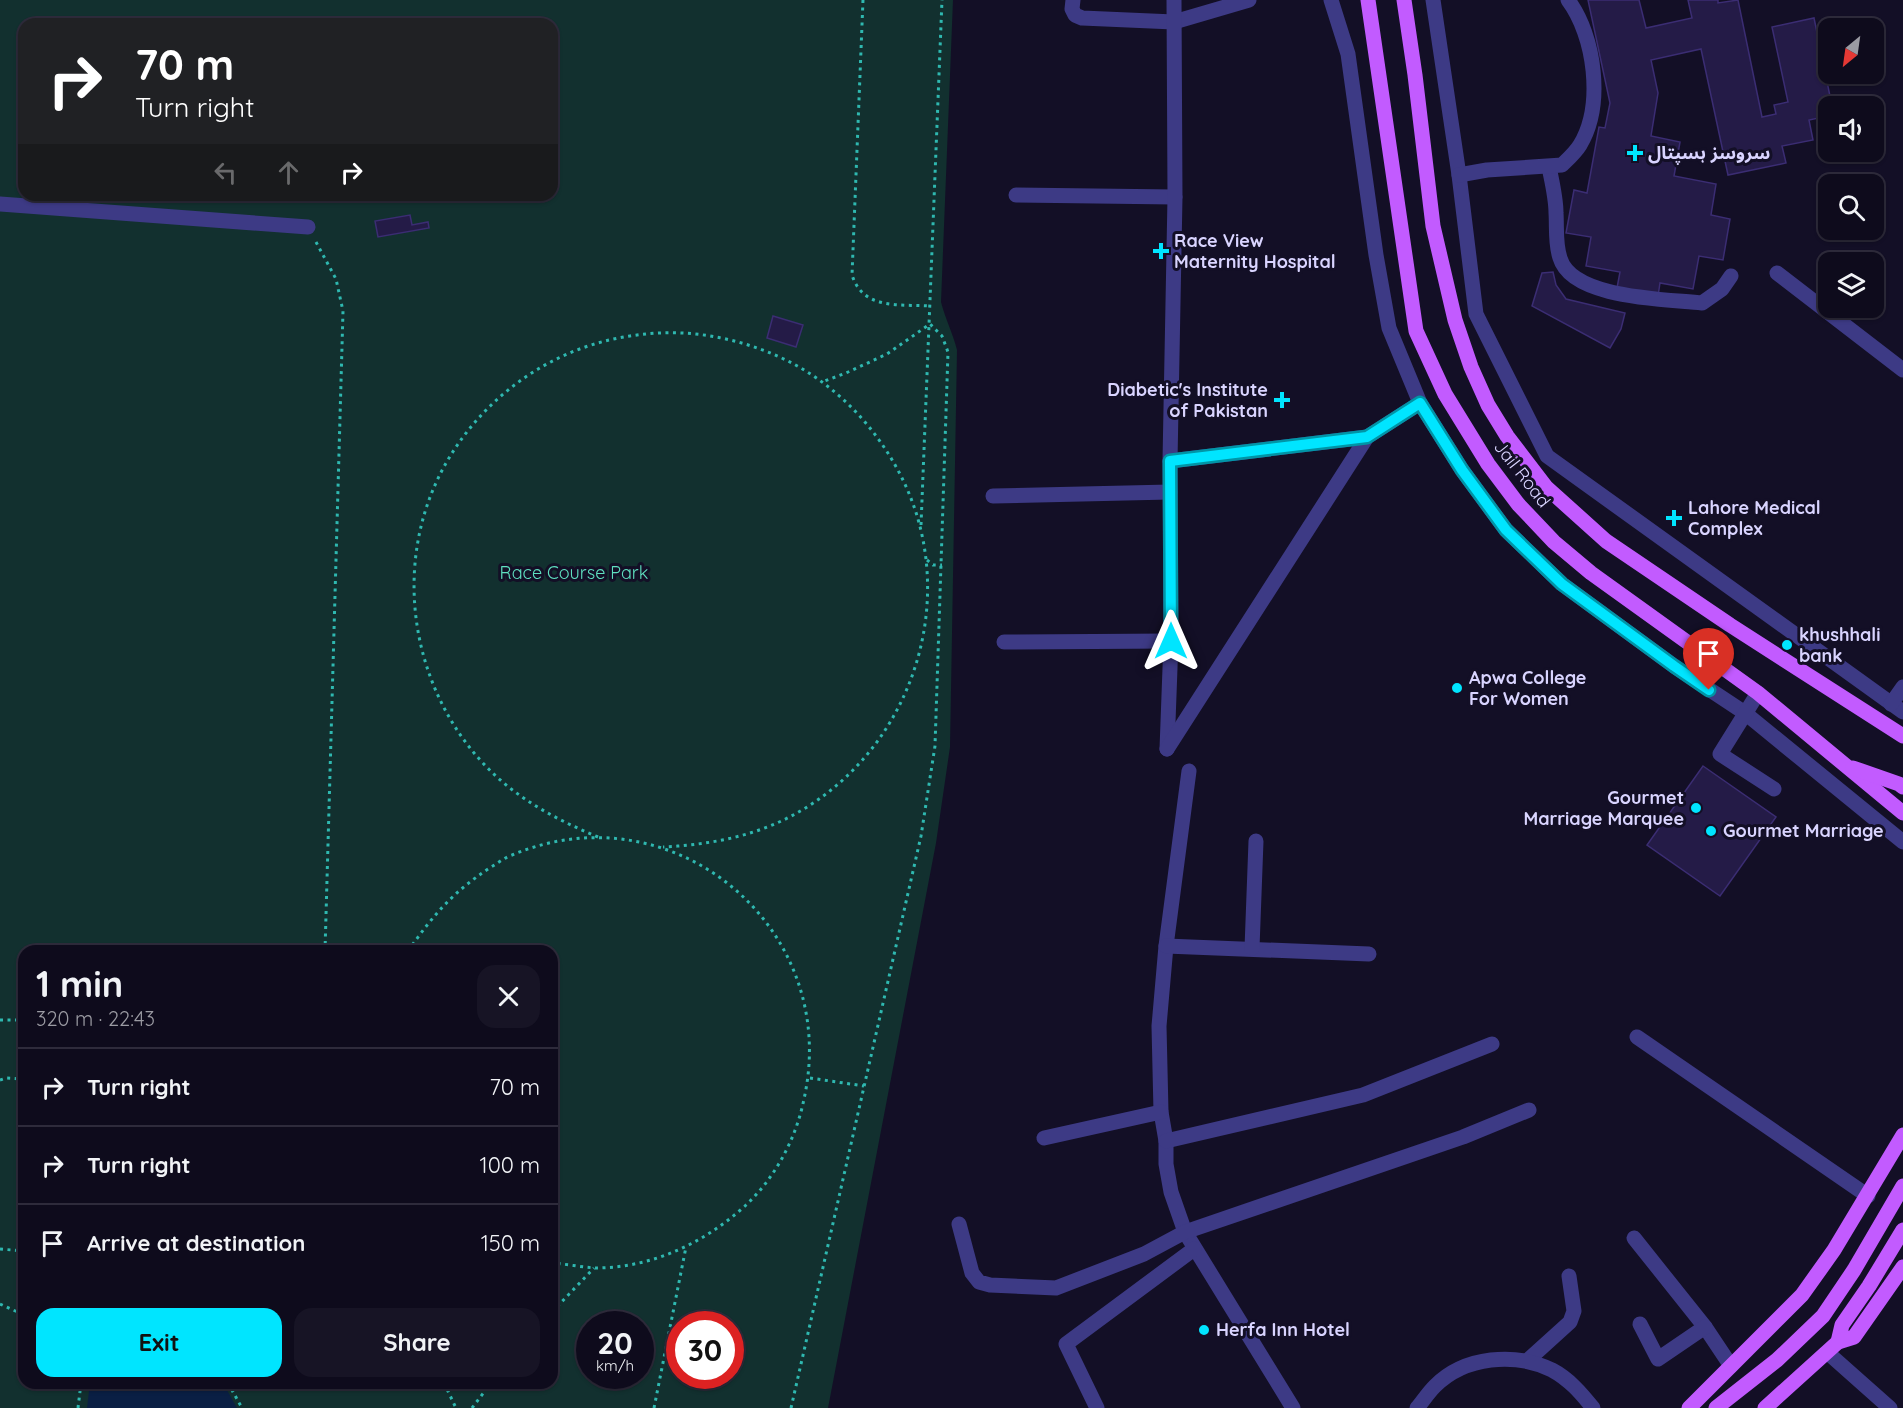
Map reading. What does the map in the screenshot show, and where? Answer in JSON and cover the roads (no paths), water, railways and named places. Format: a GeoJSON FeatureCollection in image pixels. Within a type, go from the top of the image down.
{"type":"FeatureCollection","features":[{"type":"Feature","properties":{"kind":"main road","name":"Jail Road"},"geometry":{"type":"LineString","coordinates":[[1368,0],[1416,331],[1445,394],[1488,464],[1554,542],[1591,573],[1758,693],[1903,813]]}},
{"type":"Feature","properties":{"kind":"main road","name":"Jail Road"},"geometry":{"type":"LineString","coordinates":[[1404,0],[1433,226],[1455,321],[1471,367],[1488,405],[1507,436],[1546,487],[1606,541],[1730,625],[1903,736]]}},
{"type":"Feature","properties":{"kind":"main road"},"geometry":{"type":"LineString","coordinates":[[1844,765],[1903,787]]}},
{"type":"Feature","properties":{"kind":"main road"},"geometry":{"type":"LineString","coordinates":[[1689,1408],[1802,1295],[1834,1250],[1903,1135]]}},
{"type":"Feature","properties":{"kind":"main road"},"geometry":{"type":"LineString","coordinates":[[1716,1408],[1777,1360],[1823,1316],[1854,1270],[1903,1186]]}},
{"type":"Feature","properties":{"kind":"main road"},"geometry":{"type":"LineString","coordinates":[[1833,1347],[1842,1325],[1903,1230]]}},
{"type":"Feature","properties":{"kind":"main road"},"geometry":{"type":"LineString","coordinates":[[1765,1408],[1833,1347],[1854,1336],[1903,1267]]}},
{"type":"Feature","properties":{"kind":"street"},"geometry":{"type":"LineString","coordinates":[[1073,0],[1072,9],[1075,15],[1082,18],[1174,22],[1249,0]]}},
{"type":"Feature","properties":{"kind":"street"},"geometry":{"type":"LineString","coordinates":[[1174,0],[1175,197],[1170,461],[1171,641],[1167,749],[1367,437],[1420,403]]}},
{"type":"Feature","properties":{"kind":"street"},"geometry":{"type":"LineString","coordinates":[[1331,0],[1348,54],[1376,255],[1389,328],[1420,403],[1462,470],[1506,530],[1562,584],[1674,666],[1745,713],[1903,842]]}},
{"type":"Feature","properties":{"kind":"street"},"geometry":{"type":"LineString","coordinates":[[1433,0],[1459,175],[1476,314],[1547,456],[1897,708],[1903,687]]}},
{"type":"Feature","properties":{"kind":"street"},"geometry":{"type":"LineString","coordinates":[[1459,175],[1509,168],[1562,165],[1581,144],[1594,105],[1593,71],[1587,42],[1572,4]]}},
{"type":"Feature","properties":{"kind":"street"},"geometry":{"type":"LineString","coordinates":[[1549,167],[1556,211],[1556,245],[1560,262],[1573,277],[1587,286],[1608,292],[1702,303],[1722,289],[1731,276]]}},
{"type":"Feature","properties":{"kind":"street"},"geometry":{"type":"LineString","coordinates":[[1016,195],[1175,197]]}},
{"type":"Feature","properties":{"kind":"street"},"geometry":{"type":"LineString","coordinates":[[0,204],[308,227]]}},
{"type":"Feature","properties":{"kind":"street"},"geometry":{"type":"LineString","coordinates":[[1777,273],[1903,370]]}},
{"type":"Feature","properties":{"kind":"street"},"geometry":{"type":"LineString","coordinates":[[1170,461],[1367,437]]}},
{"type":"Feature","properties":{"kind":"street"},"geometry":{"type":"LineString","coordinates":[[993,496],[1170,492]]}},
{"type":"Feature","properties":{"kind":"street"},"geometry":{"type":"LineString","coordinates":[[1004,642],[1171,641]]}},
{"type":"Feature","properties":{"kind":"street"},"geometry":{"type":"LineString","coordinates":[[1758,693],[1720,754],[1774,789]]}},
{"type":"Feature","properties":{"kind":"street"},"geometry":{"type":"LineString","coordinates":[[1189,771],[1166,946],[1159,1026],[1161,1112],[1166,1141],[1166,1164],[1171,1192],[1185,1233],[1293,1408]]}},
{"type":"Feature","properties":{"kind":"street"},"geometry":{"type":"LineString","coordinates":[[1252,948],[1256,841]]}},
{"type":"Feature","properties":{"kind":"street"},"geometry":{"type":"LineString","coordinates":[[1166,946],[1369,954]]}},
{"type":"Feature","properties":{"kind":"street"},"geometry":{"type":"LineString","coordinates":[[1637,1037],[1868,1196]]}},
{"type":"Feature","properties":{"kind":"street"},"geometry":{"type":"LineString","coordinates":[[1166,1141],[1363,1095],[1492,1044]]}},
{"type":"Feature","properties":{"kind":"street"},"geometry":{"type":"LineString","coordinates":[[959,1224],[972,1273],[979,1282],[990,1286],[1056,1288],[1144,1254],[1185,1233],[1463,1137],[1529,1110]]}},
{"type":"Feature","properties":{"kind":"street"},"geometry":{"type":"LineString","coordinates":[[1044,1138],[1161,1112]]}},
{"type":"Feature","properties":{"kind":"street"},"geometry":{"type":"LineString","coordinates":[[1634,1238],[1705,1328],[1731,1366]]}},
{"type":"Feature","properties":{"kind":"street"},"geometry":{"type":"LineString","coordinates":[[1097,1408],[1066,1344],[1194,1249]]}},
{"type":"Feature","properties":{"kind":"street"},"geometry":{"type":"LineString","coordinates":[[1527,1361],[1570,1322],[1574,1311],[1569,1276]]}},
{"type":"Feature","properties":{"kind":"street"},"geometry":{"type":"LineString","coordinates":[[1640,1324],[1658,1359],[1705,1328]]}},
{"type":"Feature","properties":{"kind":"street"},"geometry":{"type":"LineString","coordinates":[[1833,1347],[1890,1408]]}},
{"type":"Feature","properties":{"kind":"street"},"geometry":{"type":"LineString","coordinates":[[1417,1408],[1436,1385],[1463,1367],[1494,1359],[1527,1361],[1553,1371],[1576,1387],[1593,1408]]}},
{"type":"Feature","properties":{"kind":"water"},"geometry":{"type":"Polygon","coordinates":[[[89,1389],[226,1389],[237,1408],[87,1408],[89,1389]]]}},
{"type":"Feature","properties":{"kind":"place","name":"سروسز ہسپتال"},"geometry":{"type":"Point","coordinates":[1635,153]}},
{"type":"Feature","properties":{"kind":"place","name":"Race View Maternity Hospital"},"geometry":{"type":"Point","coordinates":[1161,251]}},
{"type":"Feature","properties":{"kind":"place","name":"Diabetic's Institute of Pakistan"},"geometry":{"type":"Point","coordinates":[1282,400]}},
{"type":"Feature","properties":{"kind":"place","name":"Lahore Medical Complex"},"geometry":{"type":"Point","coordinates":[1674,518]}},
{"type":"Feature","properties":{"kind":"place","name":"khushhali bank"},"geometry":{"type":"Point","coordinates":[1787,645]}},
{"type":"Feature","properties":{"kind":"place","name":"Apwa College For Women"},"geometry":{"type":"Point","coordinates":[1457,688]}},
{"type":"Feature","properties":{"kind":"place","name":"Gourmet Marriage Marquee"},"geometry":{"type":"Point","coordinates":[1696,808]}},
{"type":"Feature","properties":{"kind":"place","name":"Gourmet Marriage"},"geometry":{"type":"Point","coordinates":[1711,831]}},
{"type":"Feature","properties":{"kind":"place","name":"Herfa Inn Hotel"},"geometry":{"type":"Point","coordinates":[1204,1330]}},
{"type":"Feature","properties":{"kind":"park label","name":"Race Course Park"},"geometry":{"type":"Point","coordinates":[574,573]}}]}
